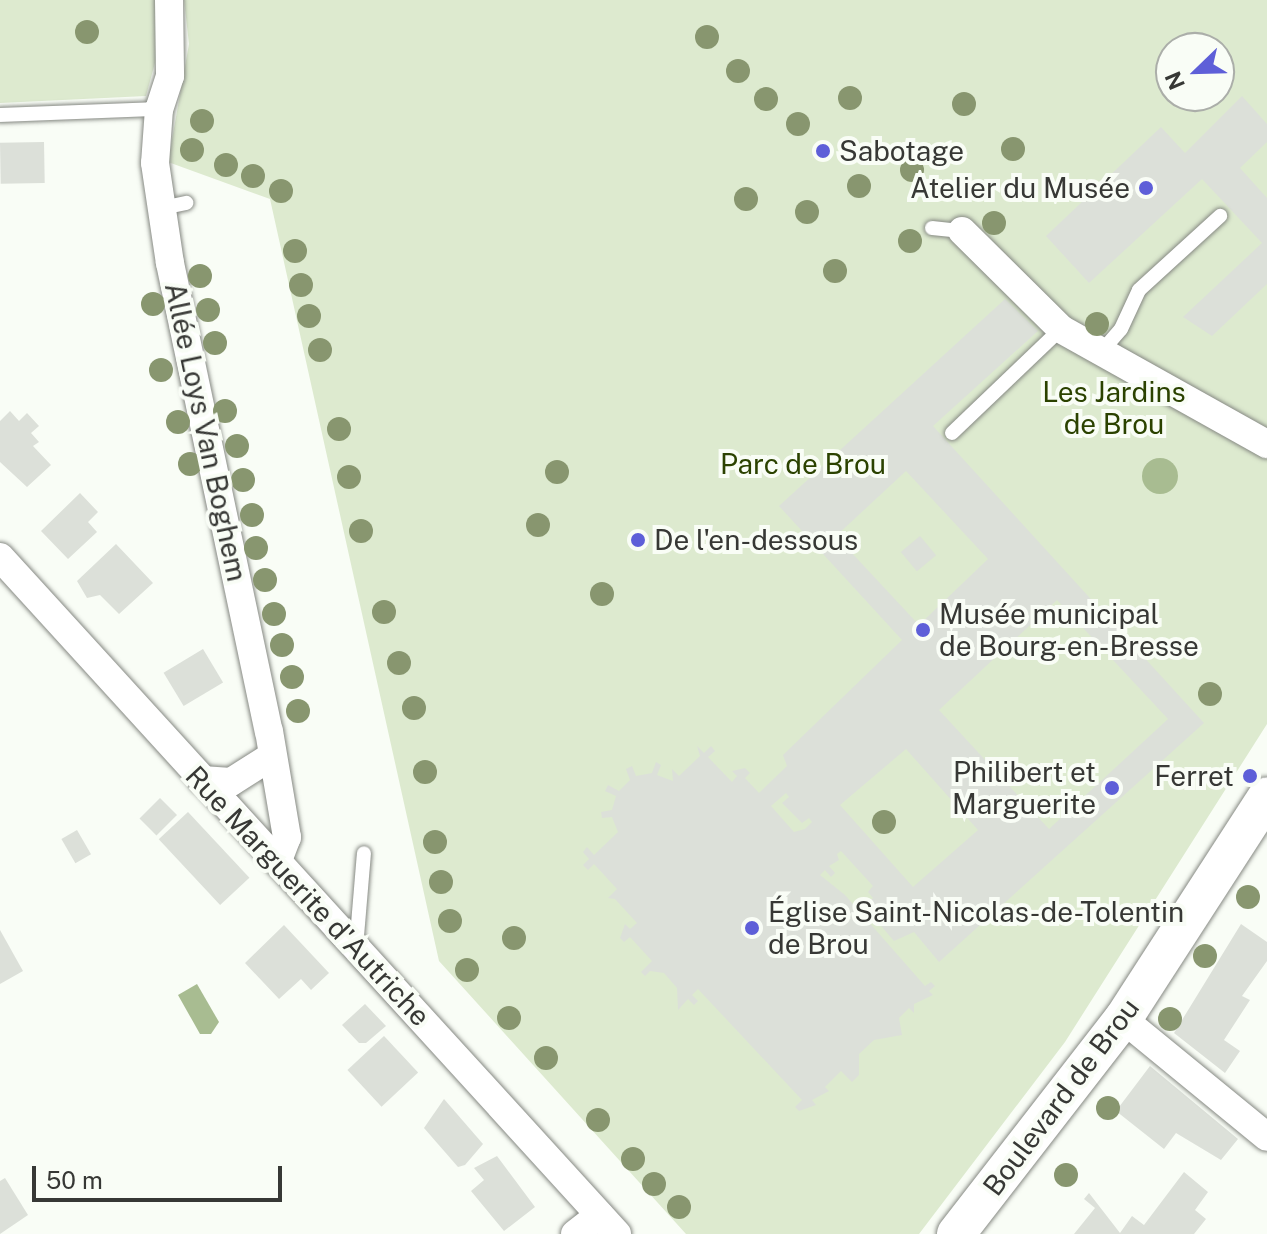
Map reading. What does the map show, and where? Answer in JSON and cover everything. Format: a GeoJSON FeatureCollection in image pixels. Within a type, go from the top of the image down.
{"type":"FeatureCollection","features":[{"type":"Feature","properties":{"kind":"main road","name":"Boulevard de Brou"},"geometry":{"type":"LineString","coordinates":[[956,1234],[1123,1019],[1267,796]]}},
{"type":"Feature","properties":{"kind":"street","name":"Allée Loys Van Boghem"},"geometry":{"type":"LineString","coordinates":[[169,0],[170,76],[159,109],[155,163],[174,205],[287,837],[278,861]]}},
{"type":"Feature","properties":{"kind":"street"},"geometry":{"type":"LineString","coordinates":[[962,231],[1061,329],[1267,444]]}},
{"type":"Feature","properties":{"kind":"street","name":"Rue Marguerite d'Autriche"},"geometry":{"type":"LineString","coordinates":[[0,557],[608,1225]]}},
{"type":"Feature","properties":{"kind":"street"},"geometry":{"type":"LineString","coordinates":[[202,780],[231,782],[272,756]]}},
{"type":"Feature","properties":{"kind":"street"},"geometry":{"type":"LineString","coordinates":[[1123,1019],[1267,1137]]}},
{"type":"Feature","properties":{"kind":"street"},"geometry":{"type":"LineString","coordinates":[[575,1234],[608,1225]]}},
{"type":"Feature","properties":{"kind":"lane"},"geometry":{"type":"LineString","coordinates":[[0,115],[159,109]]}},
{"type":"Feature","properties":{"kind":"lane"},"geometry":{"type":"LineString","coordinates":[[1101,352],[1121,329],[1139,290],[1220,216]]}},
{"type":"Feature","properties":{"kind":"lane"},"geometry":{"type":"LineString","coordinates":[[932,228],[962,231]]}},
{"type":"Feature","properties":{"kind":"lane"},"geometry":{"type":"LineString","coordinates":[[952,433],[1061,329]]}},
{"type":"Feature","properties":{"kind":"lane"},"geometry":{"type":"LineString","coordinates":[[356,949],[364,853]]}},
{"type":"Feature","properties":{"kind":"green space"},"geometry":{"type":"Polygon","coordinates":[[[0,0],[157,0],[162,37],[146,96],[0,103],[0,0]]]}},
{"type":"Feature","properties":{"kind":"green space","name":"Parc de Brou"},"geometry":{"type":"Polygon","coordinates":[[[184,0],[1267,0],[1267,724],[1065,1042],[919,1234],[686,1234],[439,961],[270,199],[168,162],[189,44],[184,0]]]}},
{"type":"Feature","properties":{"kind":"shaded area"},"geometry":{"type":"Polygon","coordinates":[[[1160,458],[1173,463],[1178,476],[1173,489],[1160,494],[1147,489],[1142,476],[1147,463],[1160,458]]]}},
{"type":"Feature","properties":{"kind":"shaded area"},"geometry":{"type":"Polygon","coordinates":[[[197,984],[219,1022],[211,1034],[200,1034],[178,995],[197,984]]]}},
{"type":"Feature","properties":{"kind":"building","name":"Atelier du Musée"},"geometry":{"type":"Polygon","coordinates":[[[1242,96],[1267,124],[1267,142],[1240,168],[1267,198],[1267,284],[1212,336],[1183,317],[1262,243],[1202,179],[1089,283],[1046,236],[1161,127],[1185,153],[1226,112],[1235,112],[1235,103],[1242,96]]]}},
{"type":"Feature","properties":{"kind":"building"},"geometry":{"type":"Polygon","coordinates":[[[44,142],[45,183],[1,184],[0,143],[44,142]]]}},
{"type":"Feature","properties":{"kind":"building"},"geometry":{"type":"Polygon","coordinates":[[[1005,299],[1038,331],[933,426],[1204,723],[939,962],[914,932],[894,941],[864,906],[873,898],[868,892],[873,886],[841,851],[837,854],[839,860],[829,866],[835,873],[831,877],[825,870],[820,875],[845,895],[925,986],[931,982],[935,986],[929,991],[933,995],[914,1004],[914,1013],[909,1008],[899,1018],[902,1035],[874,1040],[859,1054],[859,1075],[852,1082],[841,1071],[825,1087],[829,1091],[812,1100],[816,1105],[799,1111],[795,1107],[802,1100],[698,989],[692,995],[698,1001],[694,1005],[688,999],[678,1010],[677,988],[664,973],[650,971],[645,976],[641,972],[652,961],[630,937],[624,942],[620,938],[625,924],[630,929],[637,923],[615,899],[608,898],[617,889],[594,864],[588,870],[583,865],[589,859],[583,852],[587,847],[594,855],[618,832],[612,817],[602,818],[601,812],[612,810],[616,796],[605,791],[608,785],[619,791],[630,780],[626,769],[632,766],[636,776],[652,773],[656,762],[661,765],[657,775],[673,781],[672,769],[679,776],[700,756],[697,746],[704,753],[711,746],[715,751],[708,757],[732,782],[737,776],[732,771],[745,768],[750,773],[745,778],[759,793],[787,766],[783,755],[902,640],[779,506],[1005,299]],[[906,471],[836,536],[919,625],[988,559],[906,471]],[[1057,600],[939,710],[1049,829],[1168,719],[1057,600]],[[906,749],[840,805],[913,887],[978,830],[906,749]],[[786,793],[771,806],[794,832],[805,829],[812,822],[809,818],[802,823],[782,803],[789,797],[786,793]]]}},
{"type":"Feature","properties":{"kind":"building"},"geometry":{"type":"Polygon","coordinates":[[[10,411],[19,421],[27,413],[39,426],[31,433],[39,442],[33,446],[51,465],[27,487],[0,462],[0,421],[10,411]]]}},
{"type":"Feature","properties":{"kind":"building"},"geometry":{"type":"Polygon","coordinates":[[[80,493],[98,512],[88,522],[97,532],[68,559],[41,531],[80,493]]]}},
{"type":"Feature","properties":{"kind":"building"},"geometry":{"type":"Polygon","coordinates":[[[920,536],[936,555],[917,571],[901,552],[920,536]]]}},
{"type":"Feature","properties":{"kind":"building"},"geometry":{"type":"Polygon","coordinates":[[[116,544],[153,583],[119,614],[100,595],[87,598],[77,581],[116,544]]]}},
{"type":"Feature","properties":{"kind":"building"},"geometry":{"type":"Polygon","coordinates":[[[203,649],[223,682],[184,706],[164,673],[203,649]]]}},
{"type":"Feature","properties":{"kind":"building"},"geometry":{"type":"Polygon","coordinates":[[[160,798],[177,815],[156,835],[139,819],[160,798]]]}},
{"type":"Feature","properties":{"kind":"building"},"geometry":{"type":"Polygon","coordinates":[[[188,812],[249,878],[220,905],[159,839],[188,812]]]}},
{"type":"Feature","properties":{"kind":"building"},"geometry":{"type":"Polygon","coordinates":[[[77,830],[91,854],[75,863],[61,839],[77,830]]]}},
{"type":"Feature","properties":{"kind":"building"},"geometry":{"type":"Polygon","coordinates":[[[1241,924],[1267,942],[1267,961],[1242,996],[1250,1000],[1224,1040],[1240,1051],[1225,1073],[1174,1033],[1241,924]]]}},
{"type":"Feature","properties":{"kind":"building"},"geometry":{"type":"Polygon","coordinates":[[[284,925],[329,973],[311,990],[301,979],[279,999],[245,963],[284,925]]]}},
{"type":"Feature","properties":{"kind":"building"},"geometry":{"type":"Polygon","coordinates":[[[0,930],[23,971],[0,984],[0,930]]]}},
{"type":"Feature","properties":{"kind":"building"},"geometry":{"type":"Polygon","coordinates":[[[365,1004],[386,1026],[366,1043],[359,1043],[342,1025],[365,1004]]]}},
{"type":"Feature","properties":{"kind":"building"},"geometry":{"type":"Polygon","coordinates":[[[384,1036],[418,1073],[382,1107],[347,1070],[384,1036]]]}},
{"type":"Feature","properties":{"kind":"building"},"geometry":{"type":"Polygon","coordinates":[[[1150,1066],[1238,1139],[1221,1160],[1176,1133],[1164,1149],[1116,1111],[1150,1066]]]}},
{"type":"Feature","properties":{"kind":"building"},"geometry":{"type":"Polygon","coordinates":[[[444,1099],[483,1144],[465,1165],[458,1167],[424,1128],[444,1099]]]}},
{"type":"Feature","properties":{"kind":"building"},"geometry":{"type":"Polygon","coordinates":[[[497,1156],[535,1207],[504,1231],[471,1191],[484,1180],[474,1168],[497,1156]]]}},
{"type":"Feature","properties":{"kind":"building"},"geometry":{"type":"Polygon","coordinates":[[[1184,1172],[1208,1192],[1195,1210],[1206,1219],[1194,1234],[1074,1234],[1095,1208],[1084,1199],[1089,1193],[1120,1233],[1132,1216],[1144,1225],[1184,1172]]]}},
{"type":"Feature","properties":{"kind":"building"},"geometry":{"type":"Polygon","coordinates":[[[5,1178],[28,1215],[0,1234],[0,1181],[5,1178]]]}},
{"type":"Feature","properties":{"kind":"place","name":"Sabotage"},"geometry":{"type":"Point","coordinates":[823,151]}},
{"type":"Feature","properties":{"kind":"place","name":"Atelier du Musée"},"geometry":{"type":"Point","coordinates":[1146,188]}},
{"type":"Feature","properties":{"kind":"place","name":"De l'en-dessous"},"geometry":{"type":"Point","coordinates":[638,540]}},
{"type":"Feature","properties":{"kind":"place","name":"Musée municipal de Bourg-en-Bresse"},"geometry":{"type":"Point","coordinates":[923,630]}},
{"type":"Feature","properties":{"kind":"place","name":"Ferret"},"geometry":{"type":"Point","coordinates":[1250,776]}},
{"type":"Feature","properties":{"kind":"place","name":"Philibert et Marguerite"},"geometry":{"type":"Point","coordinates":[1112,788]}},
{"type":"Feature","properties":{"kind":"place","name":"Église Saint-Nicolas-de-Tolentin de Brou"},"geometry":{"type":"Point","coordinates":[752,928]}},
{"type":"Feature","properties":{"kind":"park label","name":"Les Jardins de Brou"},"geometry":{"type":"Point","coordinates":[1114,408]}}]}
